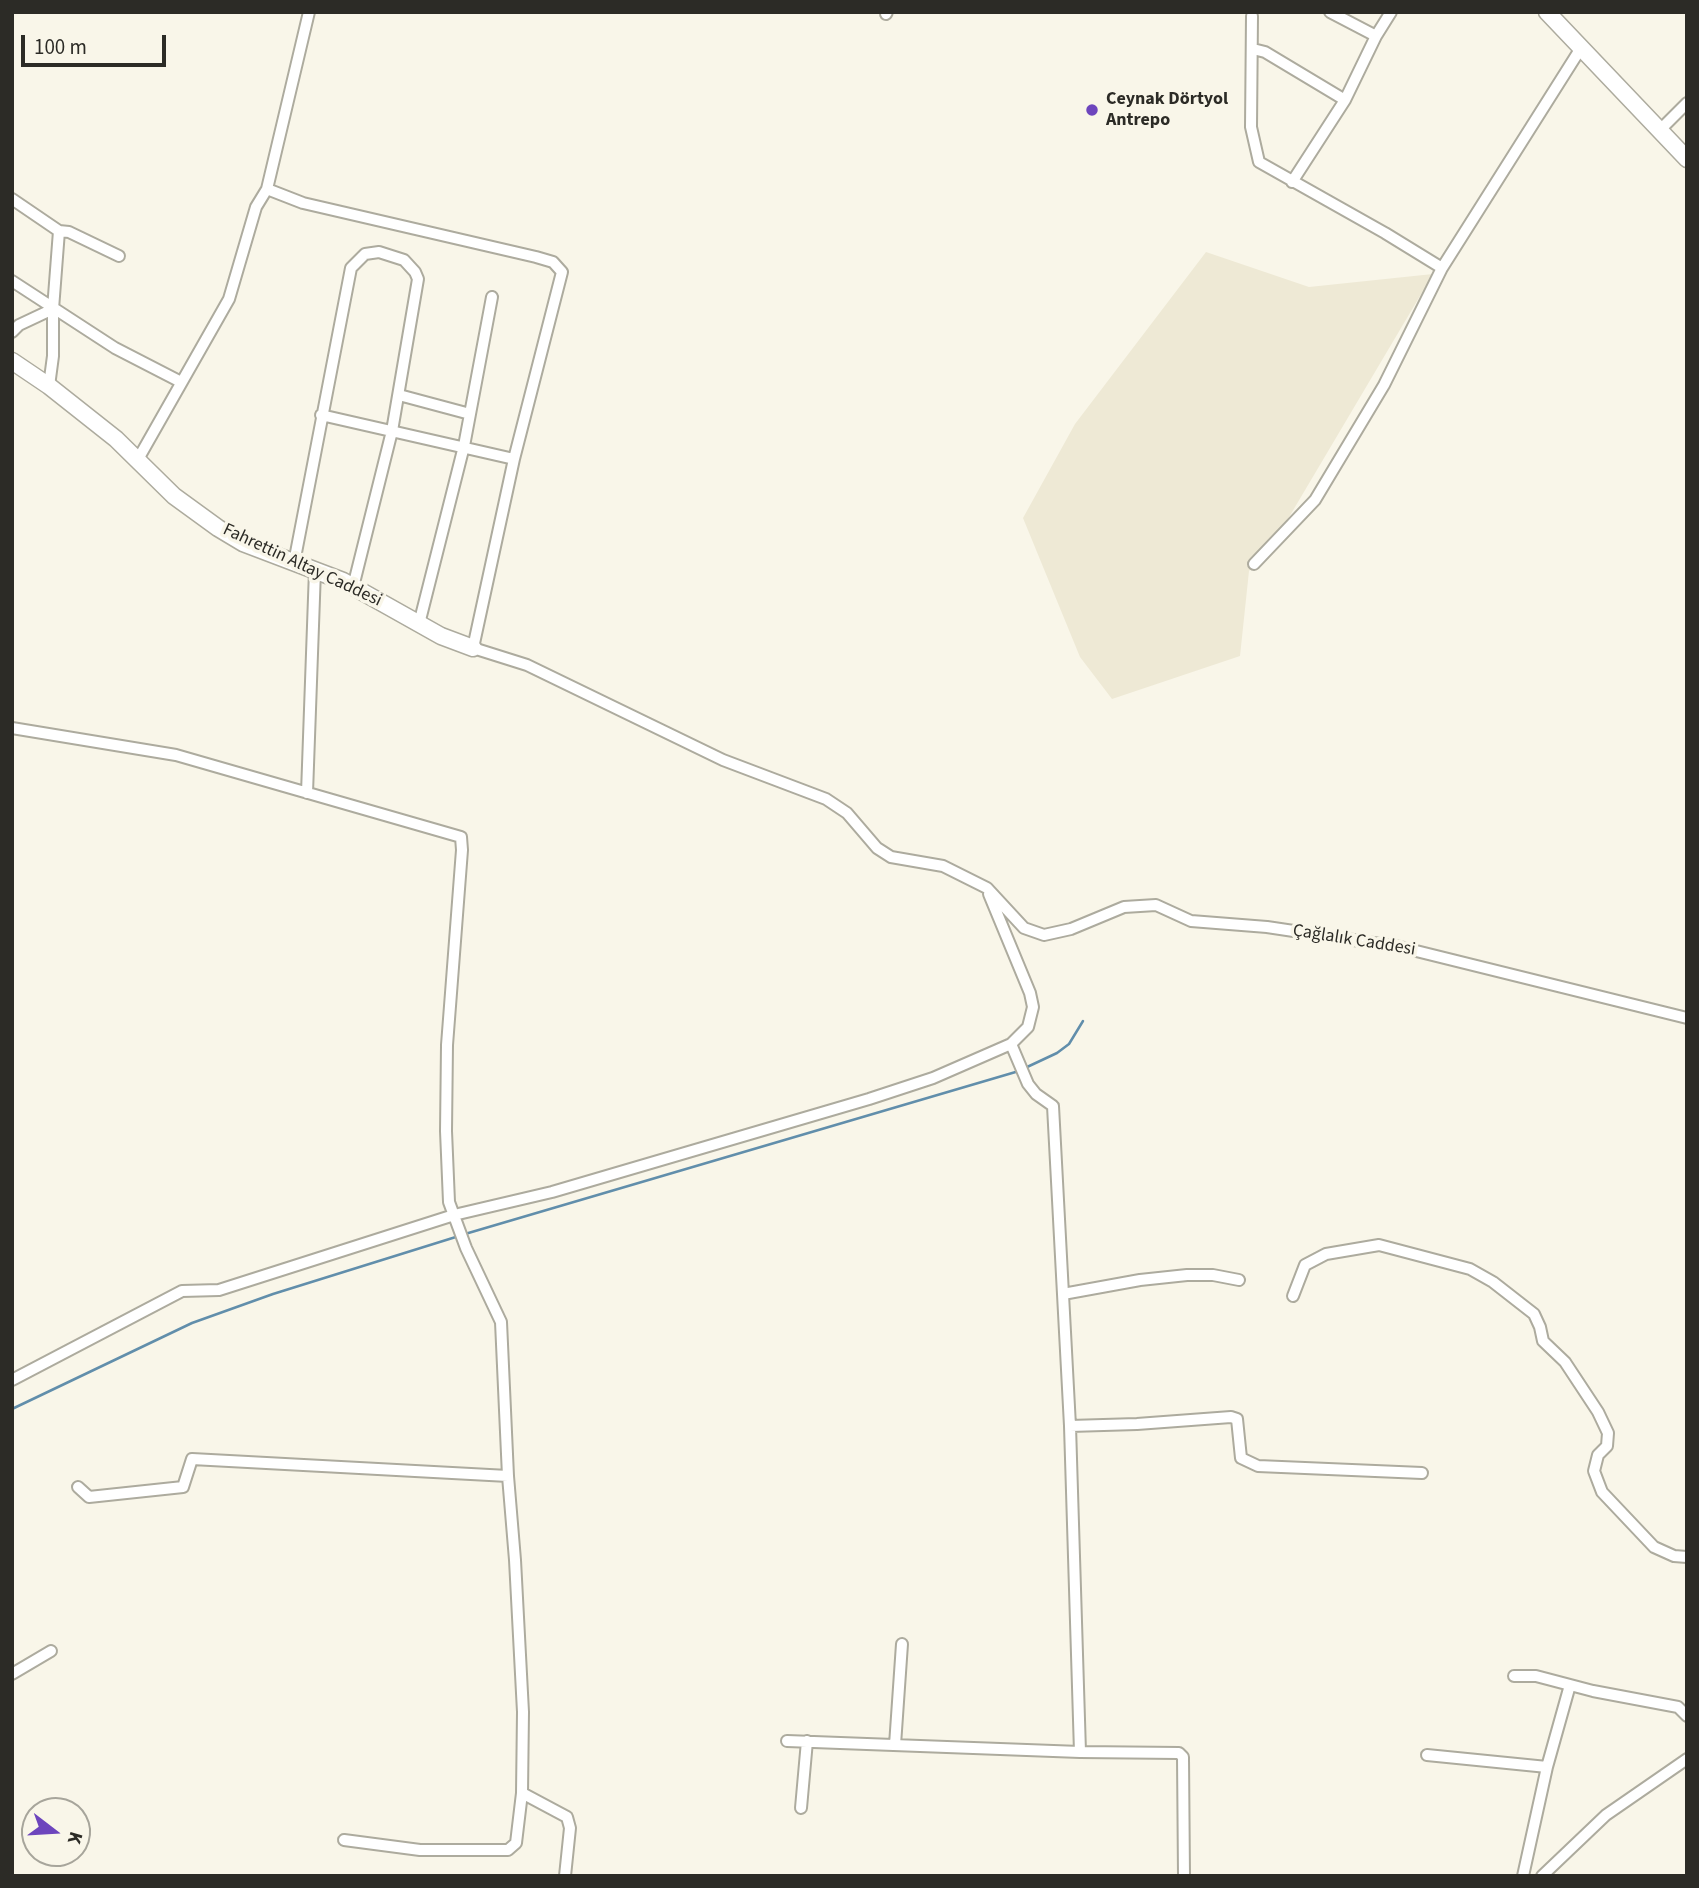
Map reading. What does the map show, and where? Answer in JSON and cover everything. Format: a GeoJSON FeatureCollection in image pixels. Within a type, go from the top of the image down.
{"type":"FeatureCollection","features":[{"type":"Feature","properties":{"kind":"street"},"geometry":{"type":"LineString","coordinates":[[137,461],[229,299],[256,207],[267,189],[309,12]]}},
{"type":"Feature","properties":{"kind":"street"},"geometry":{"type":"LineString","coordinates":[[1330,12],[1376,36]]}},
{"type":"Feature","properties":{"kind":"street"},"geometry":{"type":"LineString","coordinates":[[1292,182],[1345,100],[1376,36],[1391,12]]}},
{"type":"Feature","properties":{"kind":"street"},"geometry":{"type":"LineString","coordinates":[[1547,12],[1687,159]]}},
{"type":"Feature","properties":{"kind":"street"},"geometry":{"type":"LineString","coordinates":[[1252,16],[1251,127],[1259,162],[1442,268]]}},
{"type":"Feature","properties":{"kind":"street"},"geometry":{"type":"LineString","coordinates":[[1254,564],[1315,500],[1384,385],[1442,268],[1581,48]]}},
{"type":"Feature","properties":{"kind":"street"},"geometry":{"type":"LineString","coordinates":[[1253,49],[1265,52],[1345,100]]}},
{"type":"Feature","properties":{"kind":"street"},"geometry":{"type":"LineString","coordinates":[[1660,130],[1687,103]]}},
{"type":"Feature","properties":{"kind":"street"},"geometry":{"type":"LineString","coordinates":[[12,1380],[182,1291],[219,1290],[933,1078],[1011,1044],[1028,1027],[1033,1007],[1030,993],[987,888],[943,866],[891,858],[877,848],[846,813],[826,799],[723,760],[527,665],[473,648],[514,459],[562,272],[553,262],[303,203],[267,189]]}},
{"type":"Feature","properties":{"kind":"street"},"geometry":{"type":"LineString","coordinates":[[12,199],[59,231],[69,232],[119,256]]}},
{"type":"Feature","properties":{"kind":"street"},"geometry":{"type":"LineString","coordinates":[[49,386],[59,231]]}},
{"type":"Feature","properties":{"kind":"street"},"geometry":{"type":"LineString","coordinates":[[294,563],[351,268],[365,254],[379,251],[404,260],[418,279],[392,431],[353,587]]}},
{"type":"Feature","properties":{"kind":"street"},"geometry":{"type":"LineString","coordinates":[[12,281],[115,348],[181,382]]}},
{"type":"Feature","properties":{"kind":"street"},"geometry":{"type":"LineString","coordinates":[[419,624],[464,446],[492,298]]}},
{"type":"Feature","properties":{"kind":"street"},"geometry":{"type":"LineString","coordinates":[[12,332],[19,325],[53,309]]}},
{"type":"Feature","properties":{"kind":"street","name":"Fahrettin Altay Caddesi"},"geometry":{"type":"LineString","coordinates":[[12,361],[49,386],[119,442],[174,496],[218,528],[243,543],[353,587],[442,636],[473,648]]}},
{"type":"Feature","properties":{"kind":"street"},"geometry":{"type":"LineString","coordinates":[[399,396],[470,414]]}},
{"type":"Feature","properties":{"kind":"street"},"geometry":{"type":"LineString","coordinates":[[321,415],[514,459]]}},
{"type":"Feature","properties":{"kind":"street"},"geometry":{"type":"LineString","coordinates":[[307,793],[315,570]]}},
{"type":"Feature","properties":{"kind":"street"},"geometry":{"type":"LineString","coordinates":[[12,728],[176,755],[461,837],[447,1045],[449,1202],[466,1248],[501,1322],[523,1712],[522,1793],[516,1843],[508,1850],[420,1850],[344,1840]]}},
{"type":"Feature","properties":{"kind":"street","name":"Çağlalık Caddesi"},"geometry":{"type":"LineString","coordinates":[[987,888],[1024,928],[1044,936],[1071,929],[1124,907],[1156,905],[1191,921],[1267,927],[1400,947],[1687,1018]]}},
{"type":"Feature","properties":{"kind":"street"},"geometry":{"type":"LineString","coordinates":[[1011,1044],[1028,1084],[1036,1094],[1053,1105],[1070,1426],[1080,1752]]}},
{"type":"Feature","properties":{"kind":"street"},"geometry":{"type":"LineString","coordinates":[[1293,1296],[1305,1265],[1326,1254],[1379,1245],[1470,1269],[1493,1282],[1534,1314],[1543,1341],[1565,1362],[1598,1412],[1608,1433],[1607,1446],[1598,1455],[1594,1471],[1602,1492],[1654,1547],[1674,1556],[1687,1558]]}},
{"type":"Feature","properties":{"kind":"street"},"geometry":{"type":"LineString","coordinates":[[1063,1294],[1140,1280],[1187,1275],[1213,1275],[1239,1280]]}},
{"type":"Feature","properties":{"kind":"street"},"geometry":{"type":"LineString","coordinates":[[1070,1426],[1231,1417],[1237,1419],[1241,1458],[1258,1466],[1422,1473]]}},
{"type":"Feature","properties":{"kind":"street"},"geometry":{"type":"LineString","coordinates":[[78,1488],[89,1497],[183,1487],[192,1459],[508,1476]]}},
{"type":"Feature","properties":{"kind":"street"},"geometry":{"type":"LineString","coordinates":[[895,1745],[902,1644]]}},
{"type":"Feature","properties":{"kind":"street"},"geometry":{"type":"LineString","coordinates":[[12,1674],[51,1651]]}},
{"type":"Feature","properties":{"kind":"street"},"geometry":{"type":"LineString","coordinates":[[1514,1676],[1536,1676],[1606,1694],[1678,1707],[1687,1716]]}},
{"type":"Feature","properties":{"kind":"street"},"geometry":{"type":"LineString","coordinates":[[1523,1876],[1547,1768],[1570,1685]]}},
{"type":"Feature","properties":{"kind":"street"},"geometry":{"type":"LineString","coordinates":[[787,1741],[1179,1753],[1183,1757],[1184,1876]]}},
{"type":"Feature","properties":{"kind":"street"},"geometry":{"type":"LineString","coordinates":[[801,1808],[807,1741]]}},
{"type":"Feature","properties":{"kind":"street"},"geometry":{"type":"LineString","coordinates":[[1427,1755],[1547,1768]]}},
{"type":"Feature","properties":{"kind":"street"},"geometry":{"type":"LineString","coordinates":[[1542,1876],[1606,1815],[1687,1759]]}},
{"type":"Feature","properties":{"kind":"street"},"geometry":{"type":"LineString","coordinates":[[522,1793],[567,1817],[569,1828],[565,1876]]}},
{"type":"Feature","properties":{"kind":"shaded area"},"geometry":{"type":"Polygon","coordinates":[[[1206,252],[1309,287],[1433,274],[1282,529],[1249,571],[1240,656],[1112,699],[1080,657],[1023,518],[1075,424],[1206,252]]]}},
{"type":"Feature","properties":{"kind":"waterway"},"geometry":{"type":"LineString","coordinates":[[1025,1068],[1057,1053],[1069,1044],[1083,1021]]}},
{"type":"Feature","properties":{"kind":"waterway"},"geometry":{"type":"LineString","coordinates":[[465,1234],[1019,1071]]}},
{"type":"Feature","properties":{"kind":"waterway"},"geometry":{"type":"LineString","coordinates":[[12,1409],[192,1323],[273,1294],[459,1236]]}},
{"type":"Feature","properties":{"kind":"place","name":"Ceynak Dörtyol Antrepo"},"geometry":{"type":"Point","coordinates":[1092,110]}}]}
